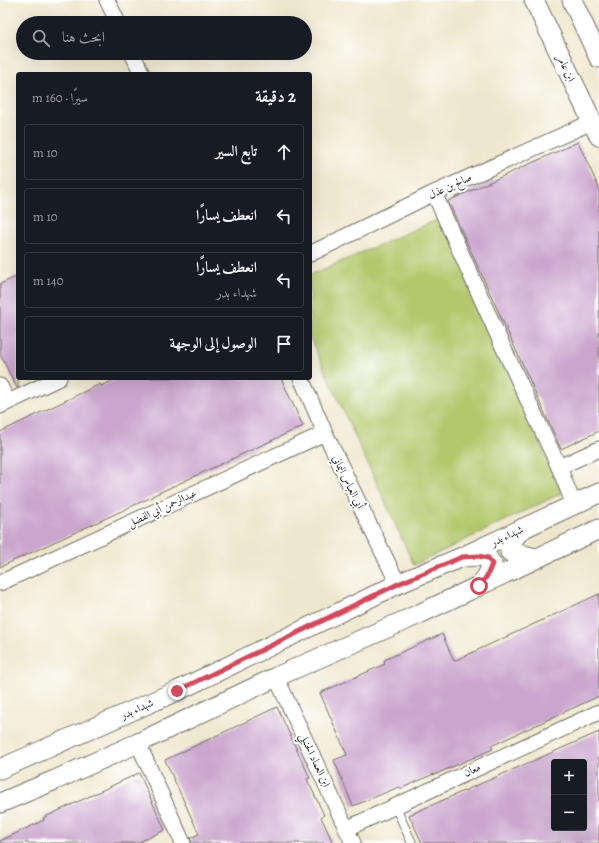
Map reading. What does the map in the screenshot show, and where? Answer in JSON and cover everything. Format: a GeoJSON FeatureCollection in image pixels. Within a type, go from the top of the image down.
{"type":"FeatureCollection","features":[{"type":"Feature","properties":{"kind":"street"},"geometry":{"type":"LineString","coordinates":[[107,0],[115,16]]}},
{"type":"Feature","properties":{"kind":"street","name":"ابن عامر"},"geometry":{"type":"LineString","coordinates":[[534,0],[596,129]]}},
{"type":"Feature","properties":{"kind":"street"},"geometry":{"type":"LineString","coordinates":[[572,0],[599,58]]}},
{"type":"Feature","properties":{"kind":"street"},"geometry":{"type":"LineString","coordinates":[[135,60],[141,72]]}},
{"type":"Feature","properties":{"kind":"street","name":"صالح بن عذل"},"geometry":{"type":"LineString","coordinates":[[312,253],[434,193],[596,129]]}},
{"type":"Feature","properties":{"kind":"street"},"geometry":{"type":"LineString","coordinates":[[434,193],[559,467],[574,505]]}},
{"type":"Feature","properties":{"kind":"street"},"geometry":{"type":"LineString","coordinates":[[0,386],[4,404],[55,380]]}},
{"type":"Feature","properties":{"kind":"street","name":"أبي العباس اليماني"},"geometry":{"type":"LineString","coordinates":[[302,380],[325,433],[398,584]]}},
{"type":"Feature","properties":{"kind":"street","name":"عبدالرحمن أبي الفضل"},"geometry":{"type":"LineString","coordinates":[[0,583],[325,433]]}},
{"type":"Feature","properties":{"kind":"street"},"geometry":{"type":"LineString","coordinates":[[559,467],[599,449]]}},
{"type":"Feature","properties":{"kind":"street","name":"شهداء بدر"},"geometry":{"type":"LineString","coordinates":[[2,764],[177,691],[398,584],[462,557],[599,493]]}},
{"type":"Feature","properties":{"kind":"street"},"geometry":{"type":"LineString","coordinates":[[523,528],[514,538],[511,544],[510,552],[536,558]]}},
{"type":"Feature","properties":{"kind":"street"},"geometry":{"type":"LineString","coordinates":[[0,803],[138,743],[276,677],[416,616],[599,529]]}},
{"type":"Feature","properties":{"kind":"street"},"geometry":{"type":"LineString","coordinates":[[462,557],[478,556],[488,558],[492,564],[487,576],[479,586]]}},
{"type":"Feature","properties":{"kind":"street","name":"ابن العماد الحنبلي"},"geometry":{"type":"LineString","coordinates":[[276,677],[353,843]]}},
{"type":"Feature","properties":{"kind":"street","name":"معان"},"geometry":{"type":"LineString","coordinates":[[346,829],[599,712]]}},
{"type":"Feature","properties":{"kind":"street"},"geometry":{"type":"LineString","coordinates":[[138,743],[183,843]]}},
{"type":"Feature","properties":{"kind":"lane"},"geometry":{"type":"LineString","coordinates":[[395,806],[412,843]]}},
{"type":"Feature","properties":{"kind":"green space"},"geometry":{"type":"Polygon","coordinates":[[[443,217],[562,493],[414,565],[312,342],[312,274],[443,217]]]}},
{"type":"Feature","properties":{"kind":"building"},"geometry":{"type":"Polygon","coordinates":[[[578,142],[599,188],[599,431],[561,449],[448,201],[578,142]]]}},
{"type":"Feature","properties":{"kind":"building"},"geometry":{"type":"Polygon","coordinates":[[[16,277],[16,380],[18,380],[18,388],[0,354],[0,284],[16,277]]]}},
{"type":"Feature","properties":{"kind":"building"},"geometry":{"type":"Polygon","coordinates":[[[114,380],[282,380],[303,426],[0,567],[0,432],[100,384],[101,386],[114,380]]]}},
{"type":"Feature","properties":{"kind":"building"},"geometry":{"type":"Polygon","coordinates":[[[599,594],[599,696],[491,746],[493,749],[400,789],[399,787],[353,806],[334,760],[347,755],[320,693],[385,664],[384,660],[442,634],[454,661],[599,594]]]}},
{"type":"Feature","properties":{"kind":"building"},"geometry":{"type":"Polygon","coordinates":[[[277,707],[310,778],[307,779],[324,815],[321,817],[333,843],[192,843],[190,838],[199,834],[165,760],[277,707]]]}},
{"type":"Feature","properties":{"kind":"building"},"geometry":{"type":"Polygon","coordinates":[[[599,732],[599,843],[422,843],[409,815],[599,732]]]}},
{"type":"Feature","properties":{"kind":"building"},"geometry":{"type":"Polygon","coordinates":[[[139,773],[165,830],[137,843],[0,843],[0,841],[44,820],[43,818],[139,773]]]}},
{"type":"Feature","properties":{"kind":"route"},"geometry":{"type":"LineString","coordinates":[[177,691],[398,584],[462,557],[478,556],[488,558],[492,564],[487,576],[479,586]]}}]}
